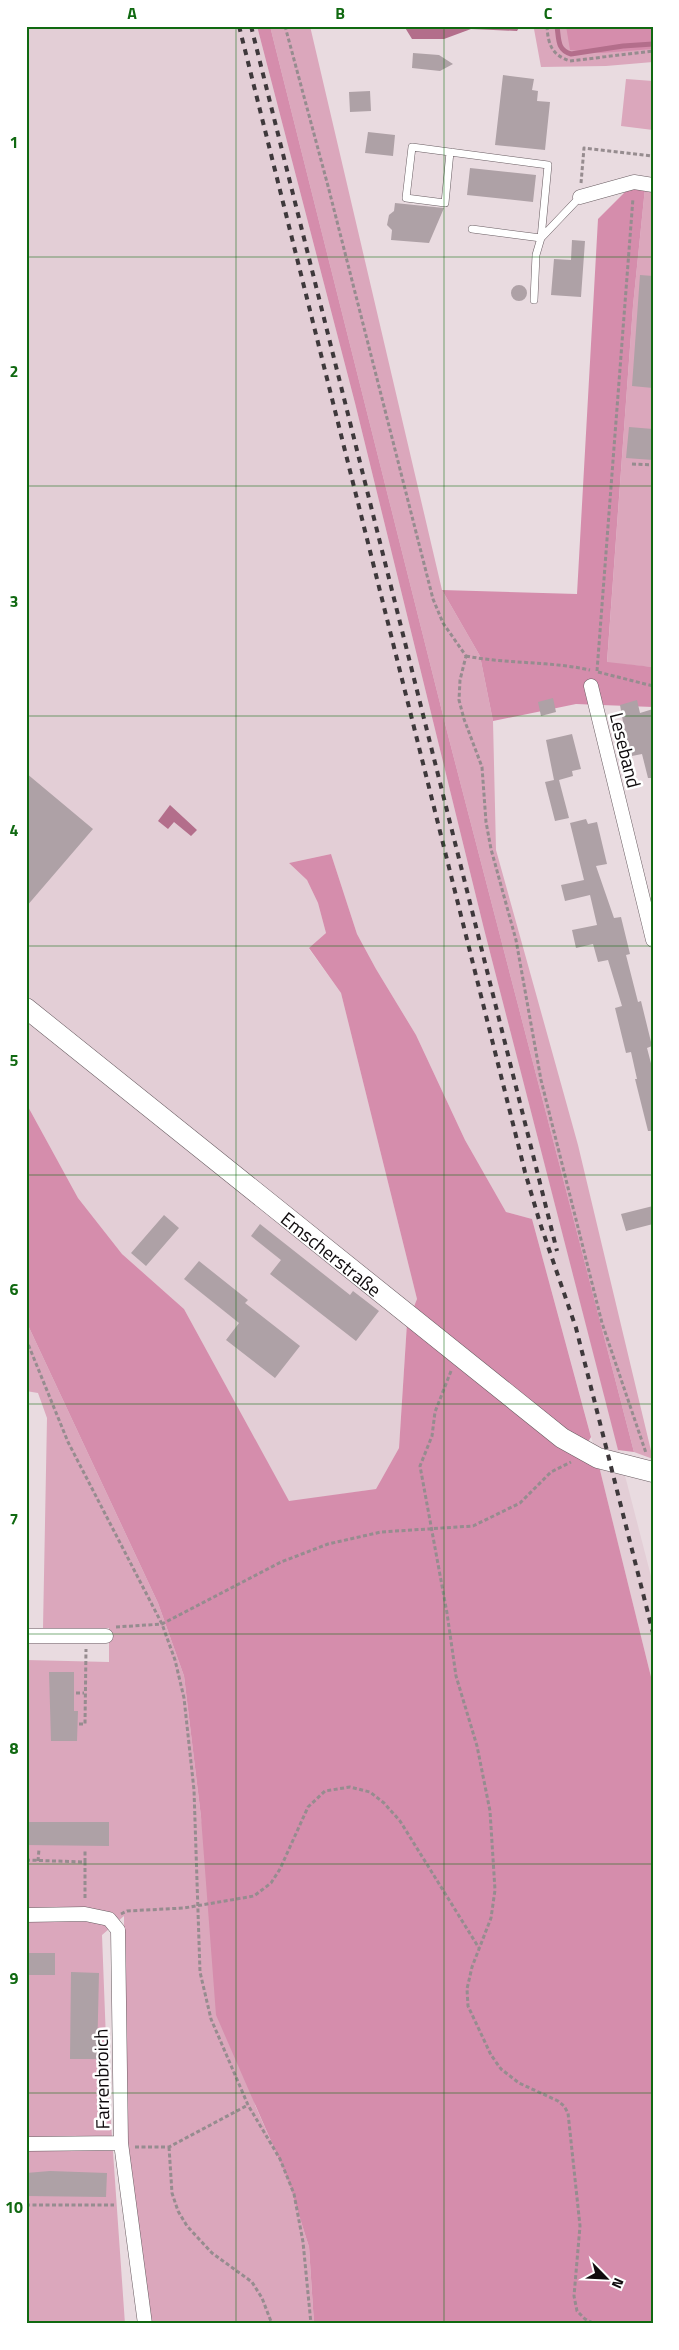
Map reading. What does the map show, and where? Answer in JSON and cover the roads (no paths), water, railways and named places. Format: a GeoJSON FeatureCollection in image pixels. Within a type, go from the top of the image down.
{"type":"FeatureCollection","features":[{"type":"Feature","properties":{"kind":"street"},"geometry":{"type":"LineString","coordinates":[[580,197],[634,182],[653,185]]}},
{"type":"Feature","properties":{"kind":"street","name":"Leseband"},"geometry":{"type":"LineString","coordinates":[[591,686],[653,940]]}},
{"type":"Feature","properties":{"kind":"street","name":"Emscherstraße"},"geometry":{"type":"LineString","coordinates":[[26,1008],[562,1438],[588,1453],[610,1462],[652,1472]]}},
{"type":"Feature","properties":{"kind":"street"},"geometry":{"type":"LineString","coordinates":[[26,1636],[106,1636]]}},
{"type":"Feature","properties":{"kind":"street","name":"Farrenbroich"},"geometry":{"type":"LineString","coordinates":[[26,1915],[85,1914],[109,1919],[118,1930],[121,2143],[145,2324]]}},
{"type":"Feature","properties":{"kind":"street"},"geometry":{"type":"LineString","coordinates":[[26,2144],[121,2143]]}},
{"type":"Feature","properties":{"kind":"lane"},"geometry":{"type":"LineString","coordinates":[[450,152],[445,203],[406,198],[412,147],[450,152],[548,165],[541,238],[536,254],[534,300]]}},
{"type":"Feature","properties":{"kind":"lane"},"geometry":{"type":"LineString","coordinates":[[541,238],[580,197]]}},
{"type":"Feature","properties":{"kind":"lane"},"geometry":{"type":"LineString","coordinates":[[472,229],[541,238]]}},
{"type":"Feature","properties":{"kind":"waterway"},"geometry":{"type":"LineString","coordinates":[[557,26],[561,47],[571,54],[623,46],[653,44]]}},
{"type":"Feature","properties":{"kind":"railway"},"geometry":{"type":"LineString","coordinates":[[239,26],[525,1172],[540,1223],[576,1328],[653,1633]]}},
{"type":"Feature","properties":{"kind":"railway"},"geometry":{"type":"LineString","coordinates":[[251,26],[557,1251]]}}]}
